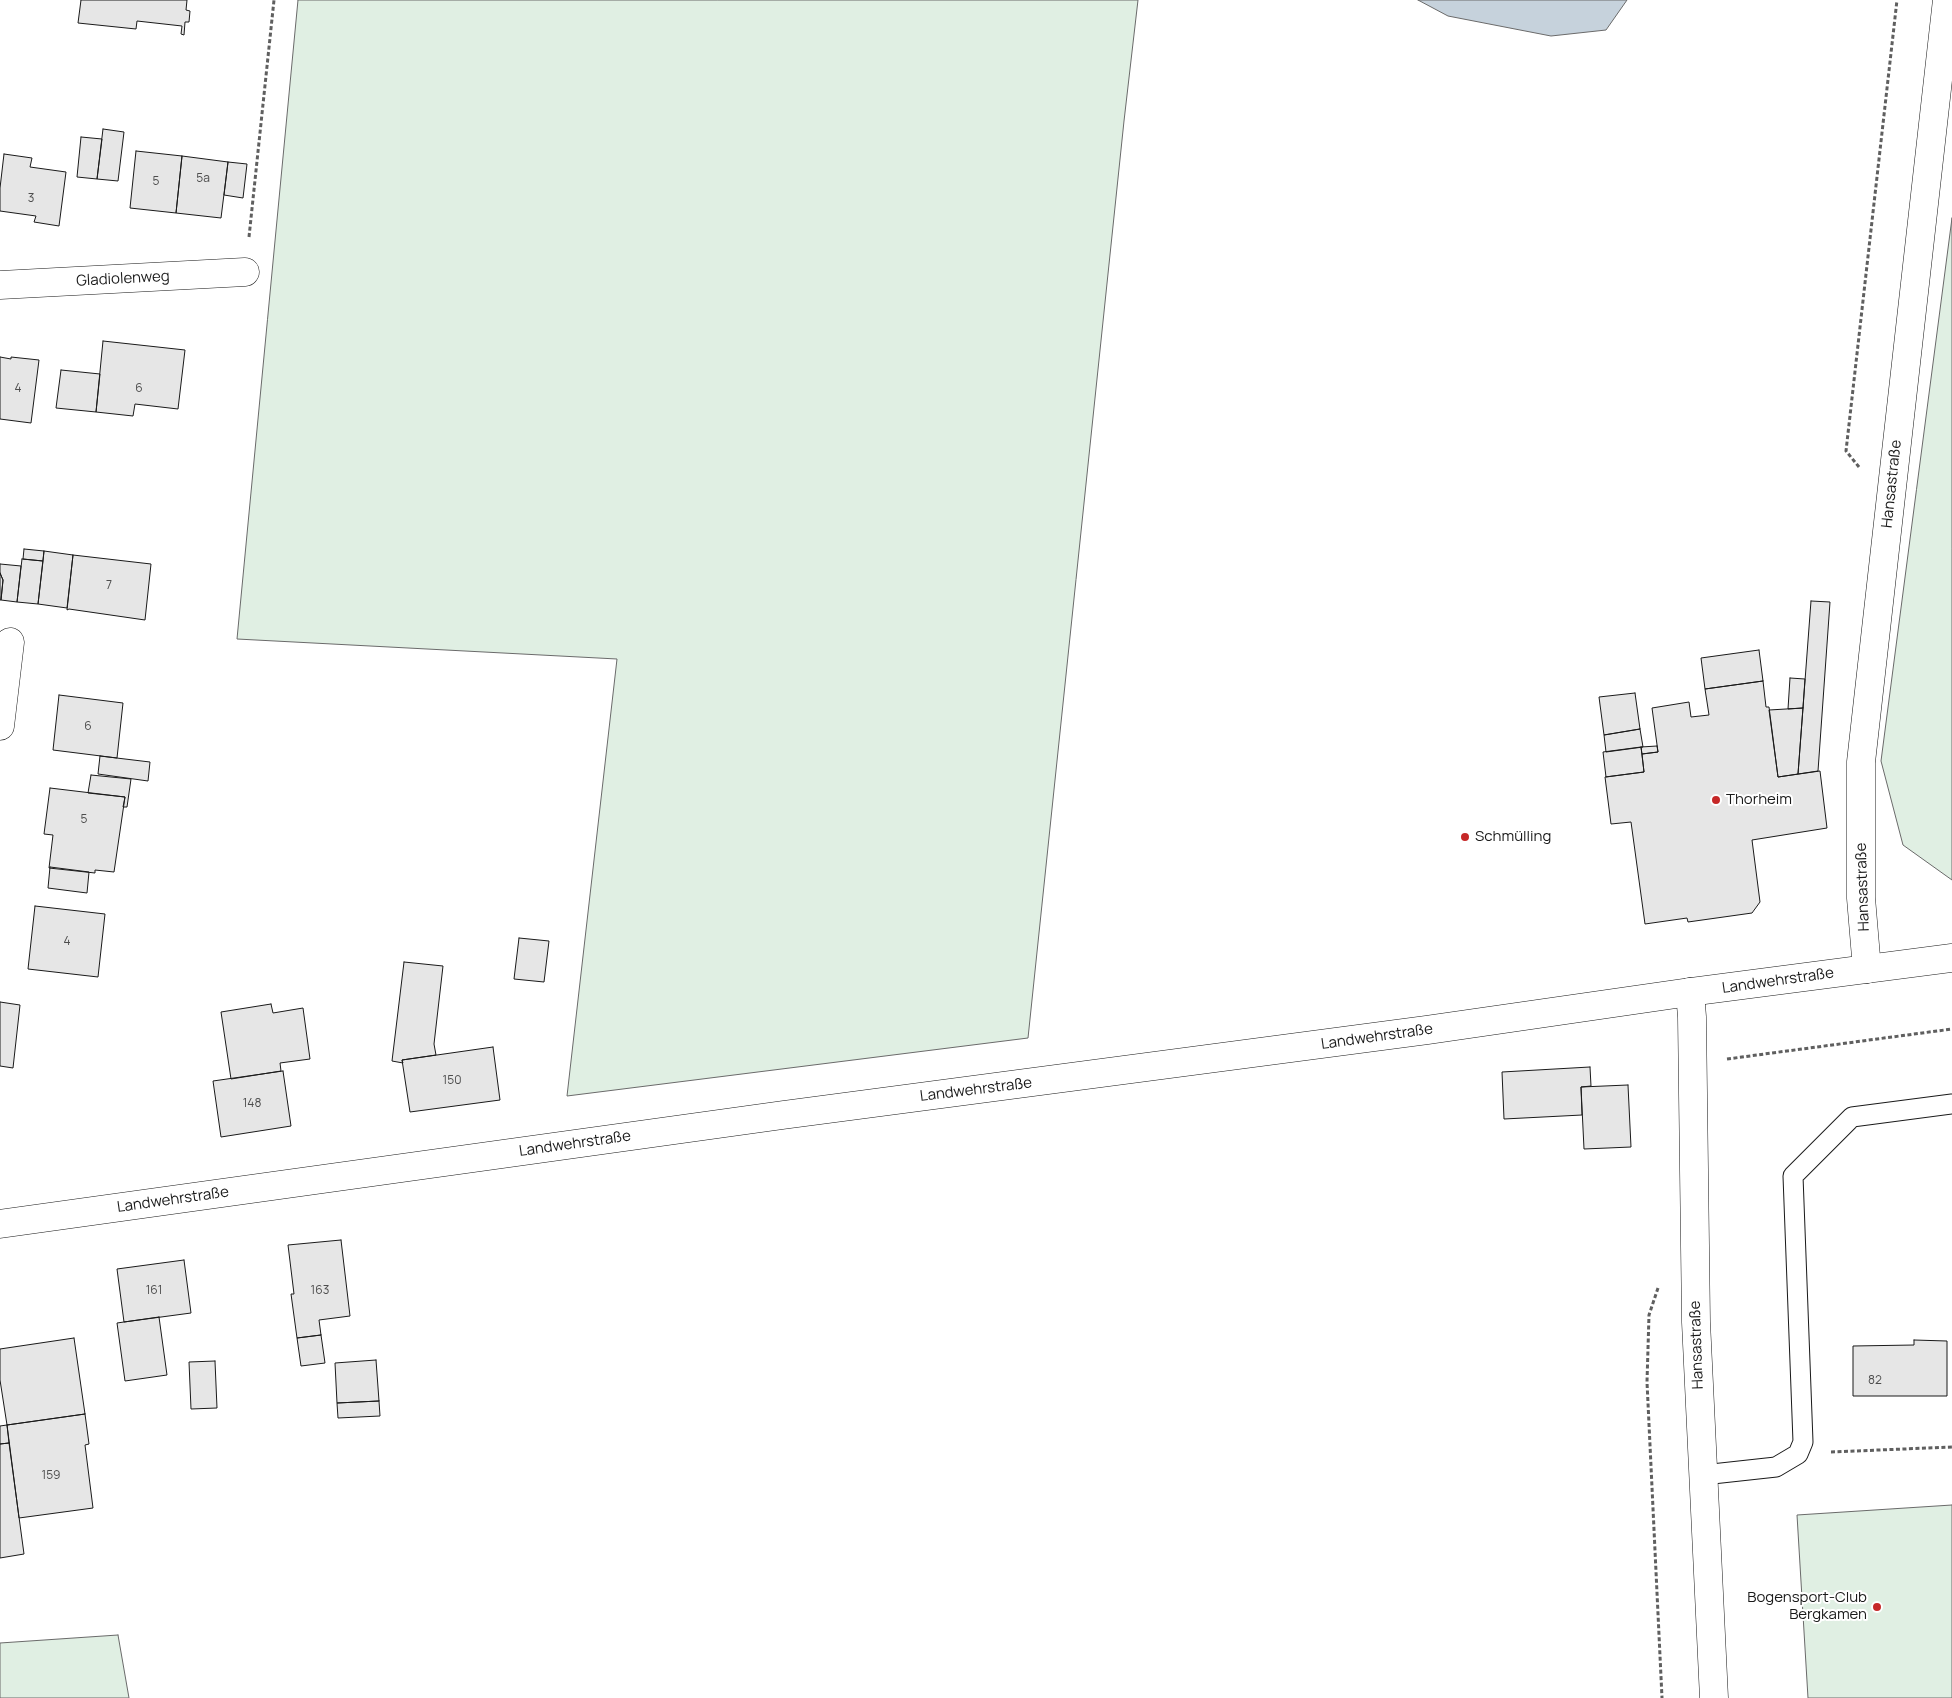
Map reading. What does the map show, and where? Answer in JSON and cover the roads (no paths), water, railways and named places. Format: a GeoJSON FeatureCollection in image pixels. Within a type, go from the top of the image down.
{"type":"FeatureCollection","features":[{"type":"Feature","properties":{"kind":"street","name":"Hansastraße"},"geometry":{"type":"LineString","coordinates":[[1867,969],[1861,898],[1861,762],[1947,0]]}},
{"type":"Feature","properties":{"kind":"street","name":"Gladiolenweg"},"geometry":{"type":"LineString","coordinates":[[0,285],[245,272]]}},
{"type":"Feature","properties":{"kind":"street"},"geometry":{"type":"LineString","coordinates":[[0,726],[10,642]]}},
{"type":"Feature","properties":{"kind":"street","name":"Landwehrstraße"},"geometry":{"type":"LineString","coordinates":[[0,1224],[783,1115],[1436,1029],[1690,992],[1952,958]]}},
{"type":"Feature","properties":{"kind":"street","name":"Hansastraße"},"geometry":{"type":"LineString","coordinates":[[1690,992],[1692,1017],[1696,1313],[1714,1698]]}},
{"type":"Feature","properties":{"kind":"lane"},"geometry":{"type":"LineString","coordinates":[[1703,1475],[1776,1467],[1798,1454],[1802,1442],[1793,1176],[1852,1117],[1952,1104]]}},
{"type":"Feature","properties":{"kind":"place","name":"Thorheim"},"geometry":{"type":"Point","coordinates":[1716,800]}},
{"type":"Feature","properties":{"kind":"place","name":"Schmülling"},"geometry":{"type":"Point","coordinates":[1465,837]}},
{"type":"Feature","properties":{"kind":"place","name":"Bogensport-Club Bergkamen"},"geometry":{"type":"Point","coordinates":[1877,1607]}}]}
